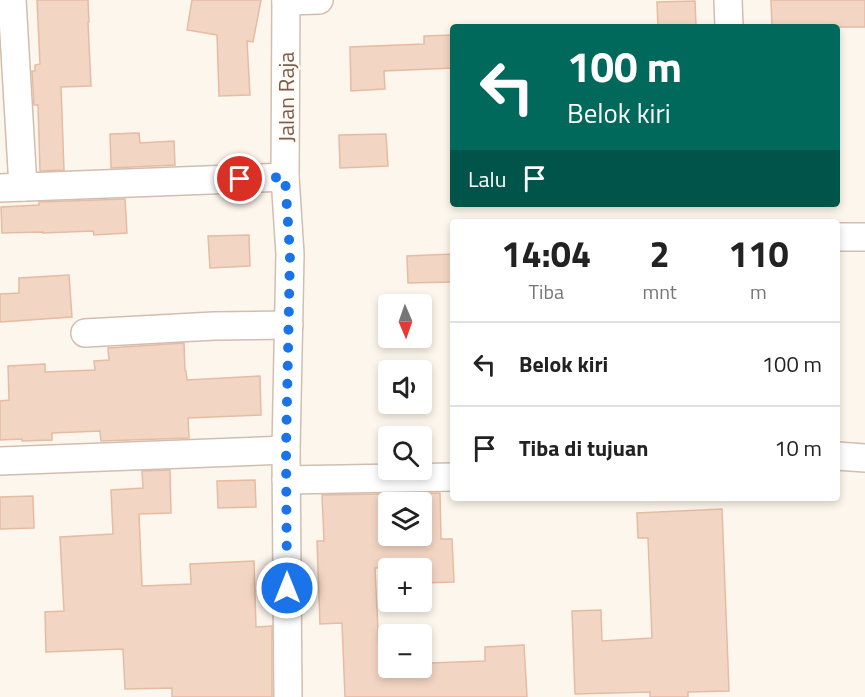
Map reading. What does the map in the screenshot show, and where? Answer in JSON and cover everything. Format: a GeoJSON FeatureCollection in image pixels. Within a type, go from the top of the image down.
{"type":"FeatureCollection","features":[{"type":"Feature","properties":{"kind":"street"},"geometry":{"type":"LineString","coordinates":[[12,0],[12,188],[285,177]]}},
{"type":"Feature","properties":{"kind":"street"},"geometry":{"type":"LineString","coordinates":[[286,0],[319,0]]}},
{"type":"Feature","properties":{"kind":"street","name":"Jalan Raja"},"geometry":{"type":"LineString","coordinates":[[286,0],[285,177],[290,254],[286,450],[288,697]]}},
{"type":"Feature","properties":{"kind":"street"},"geometry":{"type":"LineString","coordinates":[[728,0],[729,24]]}},
{"type":"Feature","properties":{"kind":"street"},"geometry":{"type":"LineString","coordinates":[[840,237],[865,237]]}},
{"type":"Feature","properties":{"kind":"street"},"geometry":{"type":"LineString","coordinates":[[85,333],[214,326],[289,326]]}},
{"type":"Feature","properties":{"kind":"street"},"geometry":{"type":"LineString","coordinates":[[0,461],[286,450]]}},
{"type":"Feature","properties":{"kind":"street"},"geometry":{"type":"LineString","coordinates":[[840,456],[865,458]]}},
{"type":"Feature","properties":{"kind":"street"},"geometry":{"type":"LineString","coordinates":[[286,480],[450,477]]}},
{"type":"Feature","properties":{"kind":"building"},"geometry":{"type":"Polygon","coordinates":[[[37,0],[88,0],[91,86],[61,87],[64,170],[40,171],[38,105],[34,105],[32,71],[35,71],[35,65],[40,64],[37,0]]]}},
{"type":"Feature","properties":{"kind":"building"},"geometry":{"type":"Polygon","coordinates":[[[192,0],[261,0],[253,42],[247,41],[250,95],[219,96],[217,35],[187,30],[192,0]]]}},
{"type":"Feature","properties":{"kind":"building"},"geometry":{"type":"Polygon","coordinates":[[[771,0],[865,0],[865,27],[840,27],[840,24],[772,24],[771,0]]]}},
{"type":"Feature","properties":{"kind":"building"},"geometry":{"type":"Polygon","coordinates":[[[695,1],[696,24],[658,24],[657,2],[695,1]]]}},
{"type":"Feature","properties":{"kind":"building"},"geometry":{"type":"Polygon","coordinates":[[[450,35],[450,68],[384,71],[385,89],[351,91],[350,47],[424,44],[424,36],[450,35]]]}},
{"type":"Feature","properties":{"kind":"building"},"geometry":{"type":"Polygon","coordinates":[[[139,133],[140,143],[174,141],[175,165],[111,168],[110,134],[139,133]]]}},
{"type":"Feature","properties":{"kind":"building"},"geometry":{"type":"Polygon","coordinates":[[[386,134],[388,166],[340,168],[339,135],[386,134]]]}},
{"type":"Feature","properties":{"kind":"building"},"geometry":{"type":"Polygon","coordinates":[[[125,199],[127,233],[94,235],[93,231],[2,233],[1,207],[39,205],[39,202],[125,199]]]}},
{"type":"Feature","properties":{"kind":"building"},"geometry":{"type":"Polygon","coordinates":[[[249,235],[250,266],[210,268],[208,236],[249,235]]]}},
{"type":"Feature","properties":{"kind":"building"},"geometry":{"type":"Polygon","coordinates":[[[450,254],[450,282],[408,283],[407,256],[450,254]]]}},
{"type":"Feature","properties":{"kind":"building"},"geometry":{"type":"Polygon","coordinates":[[[69,275],[72,317],[0,322],[0,294],[19,293],[19,278],[69,275]]]}},
{"type":"Feature","properties":{"kind":"building"},"geometry":{"type":"Polygon","coordinates":[[[184,343],[187,380],[260,376],[261,415],[188,418],[189,438],[101,441],[100,431],[52,433],[52,440],[0,440],[0,401],[9,400],[8,366],[45,364],[45,372],[95,370],[94,361],[109,360],[108,348],[184,343]]]}},
{"type":"Feature","properties":{"kind":"building"},"geometry":{"type":"Polygon","coordinates":[[[170,470],[171,513],[139,514],[142,586],[191,584],[190,564],[254,561],[256,627],[272,626],[272,697],[172,697],[172,688],[125,689],[123,649],[46,652],[45,612],[64,611],[60,537],[113,534],[111,490],[143,488],[142,471],[170,470]]]}},
{"type":"Feature","properties":{"kind":"building"},"geometry":{"type":"Polygon","coordinates":[[[255,480],[256,507],[218,508],[217,481],[255,480]]]}},
{"type":"Feature","properties":{"kind":"building"},"geometry":{"type":"Polygon","coordinates":[[[432,493],[440,493],[441,539],[452,539],[454,582],[432,583],[432,558],[378,558],[378,568],[375,568],[378,678],[432,678],[432,663],[485,661],[485,647],[524,645],[527,697],[345,697],[342,623],[320,624],[317,541],[324,541],[322,495],[378,494],[378,546],[432,546],[432,493]]]}},
{"type":"Feature","properties":{"kind":"building"},"geometry":{"type":"Polygon","coordinates":[[[33,496],[34,528],[0,529],[0,497],[33,496]]]}},
{"type":"Feature","properties":{"kind":"building"},"geometry":{"type":"Polygon","coordinates":[[[722,509],[729,691],[688,692],[688,697],[650,697],[650,692],[575,694],[572,611],[601,610],[602,641],[652,638],[648,538],[638,538],[637,513],[722,509]]]}},
{"type":"Feature","properties":{"kind":"route"},"geometry":{"type":"LineString","coordinates":[[240,179],[285,177],[290,254],[286,450],[287,588]]}}]}
